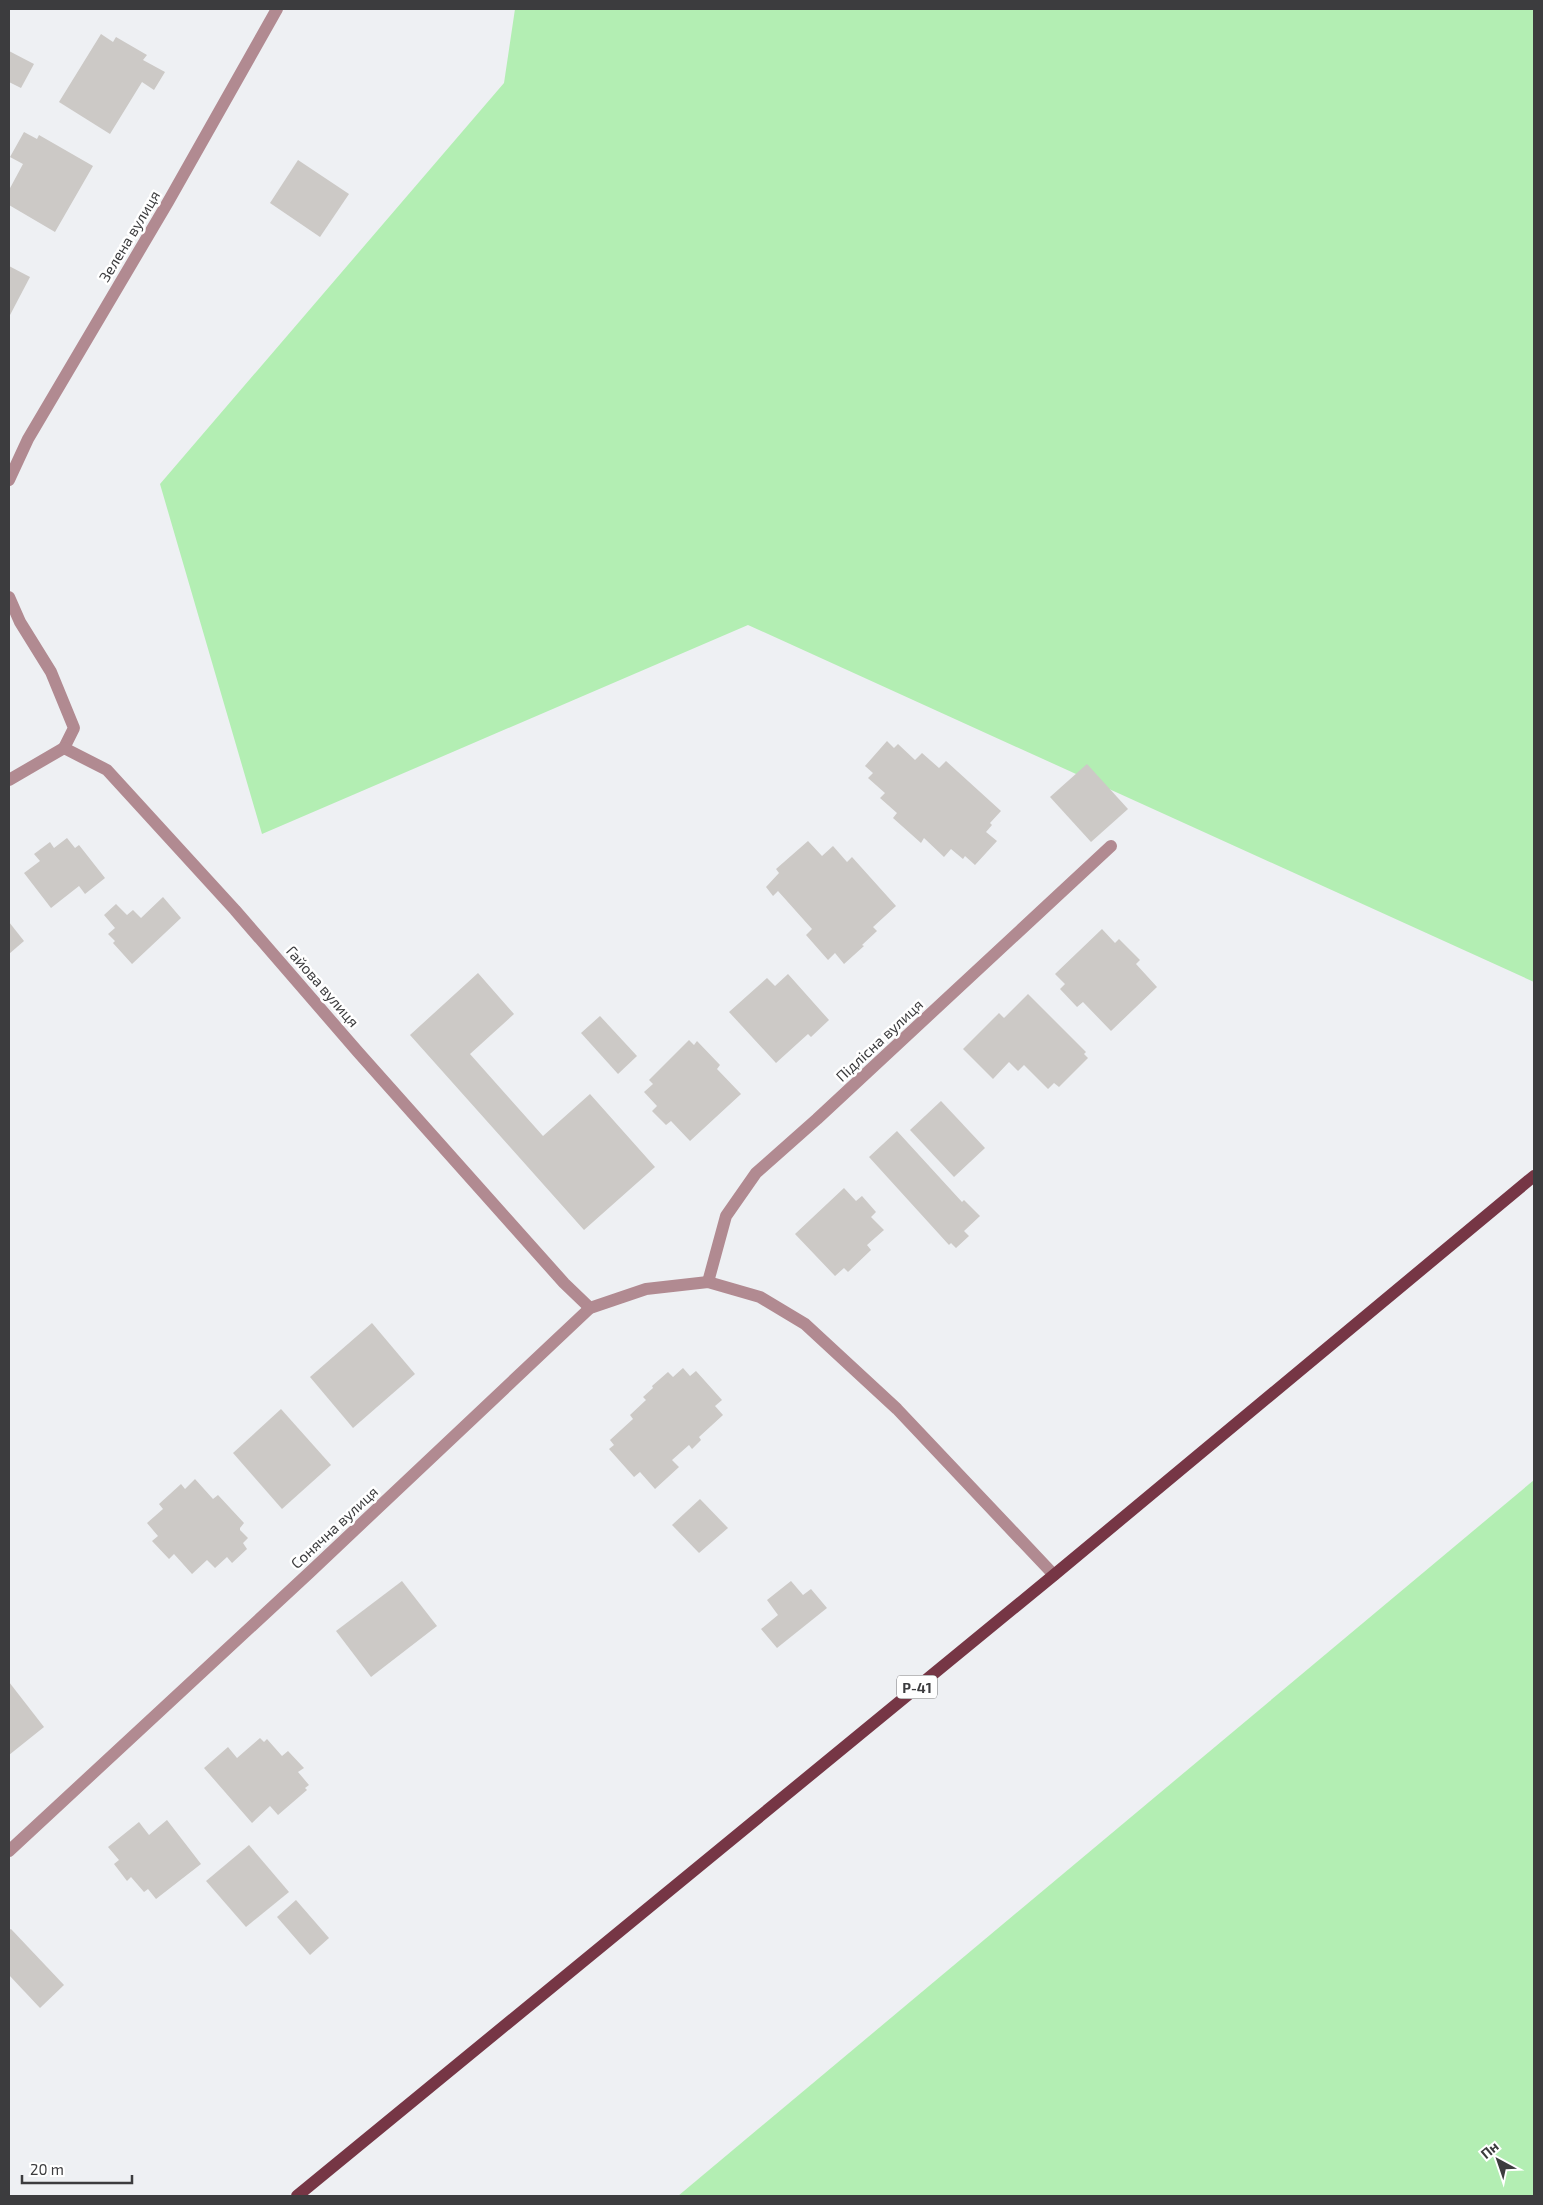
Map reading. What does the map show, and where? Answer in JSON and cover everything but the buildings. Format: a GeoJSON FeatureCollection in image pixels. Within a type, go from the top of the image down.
{"type":"FeatureCollection","features":[{"type":"Feature","properties":{"kind":"main road","name":"Р-41"},"geometry":{"type":"LineString","coordinates":[[297,2196],[1054,1575],[1534,1176]]}},
{"type":"Feature","properties":{"kind":"street","name":"Зелена вулиця"},"geometry":{"type":"LineString","coordinates":[[9,480],[28,439],[168,202],[277,9]]}},
{"type":"Feature","properties":{"kind":"street"},"geometry":{"type":"LineString","coordinates":[[9,597],[20,622],[51,672],[74,728],[64,748],[9,780]]}},
{"type":"Feature","properties":{"kind":"street","name":"Гайова вулиця"},"geometry":{"type":"LineString","coordinates":[[64,748],[107,770],[235,910],[358,1052],[564,1283],[590,1308]]}},
{"type":"Feature","properties":{"kind":"street","name":"Підлісна вулиця"},"geometry":{"type":"LineString","coordinates":[[708,1282],[726,1216],[756,1174],[817,1120],[1111,846]]}},
{"type":"Feature","properties":{"kind":"street"},"geometry":{"type":"LineString","coordinates":[[708,1282],[760,1297],[805,1324],[896,1409],[1054,1575]]}},
{"type":"Feature","properties":{"kind":"street","name":"Сонячна вулиця"},"geometry":{"type":"LineString","coordinates":[[9,1851],[309,1573],[590,1308],[646,1289],[708,1282]]}},
{"type":"Feature","properties":{"kind":"green space"},"geometry":{"type":"Polygon","coordinates":[[[515,9],[1534,9],[1534,982],[748,625],[262,834],[160,484],[504,83],[515,9]]]}},
{"type":"Feature","properties":{"kind":"green space"},"geometry":{"type":"Polygon","coordinates":[[[1534,1480],[1534,2196],[678,2196],[1534,1480]]]}}]}
